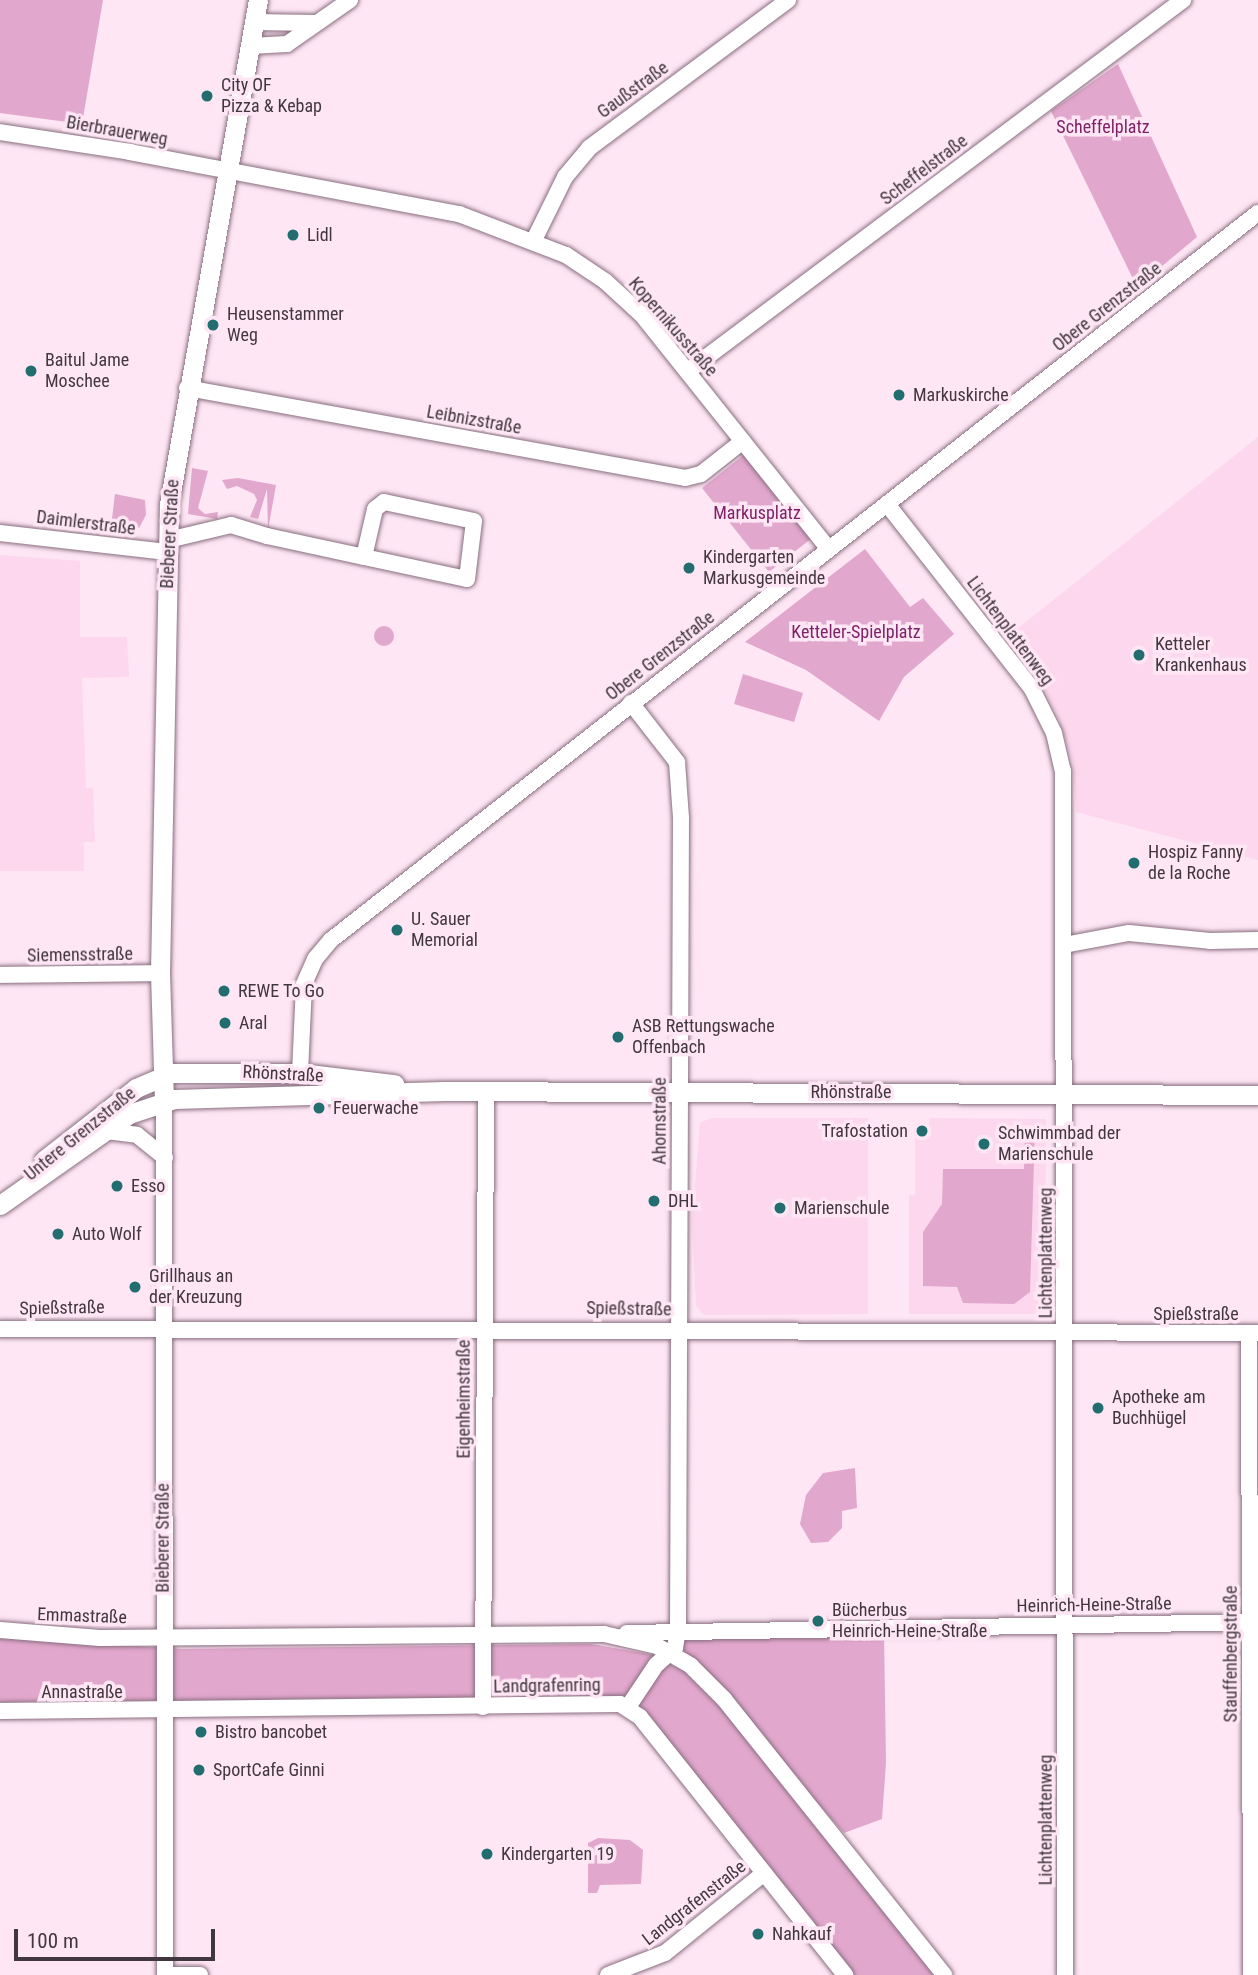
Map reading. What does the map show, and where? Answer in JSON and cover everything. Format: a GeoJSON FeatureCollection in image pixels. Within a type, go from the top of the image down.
{"type":"FeatureCollection","features":[{"type":"Feature","properties":{"kind":"main road","name":"Bieberer Straße"},"geometry":{"type":"LineString","coordinates":[[164,1101],[160,973],[167,546],[172,476],[258,0]]}},
{"type":"Feature","properties":{"kind":"main road","name":"Rhönstraße"},"geometry":{"type":"LineString","coordinates":[[164,1076],[184,1072],[300,1073],[444,1091]]}},
{"type":"Feature","properties":{"kind":"main road","name":"Untere Grenzstraße"},"geometry":{"type":"LineString","coordinates":[[0,1202],[121,1099],[164,1076]]}},
{"type":"Feature","properties":{"kind":"main road","name":"Rhönstraße"},"geometry":{"type":"LineString","coordinates":[[164,1101],[444,1091],[1258,1095]]}},
{"type":"Feature","properties":{"kind":"main road","name":"Untere Grenzstraße"},"geometry":{"type":"LineString","coordinates":[[0,1202],[129,1114],[164,1101]]}},
{"type":"Feature","properties":{"kind":"street"},"geometry":{"type":"LineString","coordinates":[[250,46],[276,48],[350,0]]}},
{"type":"Feature","properties":{"kind":"street","name":"Gaußstraße"},"geometry":{"type":"LineString","coordinates":[[534,240],[565,177],[595,143],[788,0]]}},
{"type":"Feature","properties":{"kind":"street","name":"Scheffelstraße"},"geometry":{"type":"LineString","coordinates":[[688,371],[1183,0]]}},
{"type":"Feature","properties":{"kind":"street"},"geometry":{"type":"LineString","coordinates":[[254,22],[316,23]]}},
{"type":"Feature","properties":{"kind":"street","name":"Bierbrauerweg"},"geometry":{"type":"LineString","coordinates":[[0,132],[226,172]]}},
{"type":"Feature","properties":{"kind":"street","name":"Kopernikusstraße"},"geometry":{"type":"LineString","coordinates":[[226,172],[471,217],[534,240],[576,261],[614,288],[688,371],[828,548]]}},
{"type":"Feature","properties":{"kind":"street","name":"Obere Grenzstraße"},"geometry":{"type":"LineString","coordinates":[[300,1073],[302,992],[324,947],[828,548],[1258,213]]}},
{"type":"Feature","properties":{"kind":"street","name":"Leibnizstraße"},"geometry":{"type":"LineString","coordinates":[[187,388],[685,478],[701,474],[743,441]]}},
{"type":"Feature","properties":{"kind":"street","name":"Daimlerstraße"},"geometry":{"type":"LineString","coordinates":[[0,533],[167,546],[231,525],[364,557],[467,579],[474,521],[384,502],[375,509],[364,557]]}},
{"type":"Feature","properties":{"kind":"street","name":"Lichtenplattenweg"},"geometry":{"type":"LineString","coordinates":[[887,504],[1023,674],[1051,724],[1063,771],[1065,1975]]}},
{"type":"Feature","properties":{"kind":"street","name":"Ahornstraße"},"geometry":{"type":"LineString","coordinates":[[628,1707],[670,1653],[678,1630],[681,777],[673,754],[631,703]]}},
{"type":"Feature","properties":{"kind":"street"},"geometry":{"type":"LineString","coordinates":[[1064,945],[1129,933],[1210,942],[1258,940]]}},
{"type":"Feature","properties":{"kind":"street","name":"Siemensstraße"},"geometry":{"type":"LineString","coordinates":[[0,975],[160,973]]}},
{"type":"Feature","properties":{"kind":"street","name":"Eigenheimstraße"},"geometry":{"type":"LineString","coordinates":[[484,1707],[486,1091]]}},
{"type":"Feature","properties":{"kind":"street","name":"Bieberer Straße"},"geometry":{"type":"LineString","coordinates":[[164,1101],[165,1975]]}},
{"type":"Feature","properties":{"kind":"street"},"geometry":{"type":"LineString","coordinates":[[107,1131],[137,1135],[164,1158]]}},
{"type":"Feature","properties":{"kind":"street","name":"Spießstraße"},"geometry":{"type":"LineString","coordinates":[[0,1329],[164,1326],[484,1327],[1253,1333]]}},
{"type":"Feature","properties":{"kind":"street","name":"Stauffenbergstraße"},"geometry":{"type":"LineString","coordinates":[[1251,1975],[1253,1333]]}},
{"type":"Feature","properties":{"kind":"street","name":"Heinrich-Heine-Straße"},"geometry":{"type":"LineString","coordinates":[[678,1630],[1254,1622]]}},
{"type":"Feature","properties":{"kind":"street","name":"Emmastraße"},"geometry":{"type":"LineString","coordinates":[[0,1630],[74,1637],[163,1637]]}},
{"type":"Feature","properties":{"kind":"street"},"geometry":{"type":"LineString","coordinates":[[163,1637],[615,1635],[678,1630]]}},
{"type":"Feature","properties":{"kind":"street"},"geometry":{"type":"LineString","coordinates":[[615,1635],[670,1653],[724,1699],[944,1975]]}},
{"type":"Feature","properties":{"kind":"street","name":"Landgrafenring"},"geometry":{"type":"LineString","coordinates":[[163,1711],[614,1703],[628,1707]]}},
{"type":"Feature","properties":{"kind":"street"},"geometry":{"type":"LineString","coordinates":[[628,1707],[845,1975]]}},
{"type":"Feature","properties":{"kind":"street","name":"Annastraße"},"geometry":{"type":"LineString","coordinates":[[0,1711],[163,1711]]}},
{"type":"Feature","properties":{"kind":"street","name":"Landgrafenstraße"},"geometry":{"type":"LineString","coordinates":[[608,1975],[666,1953],[764,1872]]}},
{"type":"Feature","properties":{"kind":"street"},"geometry":{"type":"LineString","coordinates":[[165,1975],[200,1975]]}},
{"type":"Feature","properties":{"kind":"shaded area","name":"Ketteler Krankenhaus"},"geometry":{"type":"Polygon","coordinates":[[[1258,437],[1258,860],[1076,812],[1073,762],[1058,716],[1041,682],[1007,637],[1258,437]]]}},
{"type":"Feature","properties":{"kind":"shaded area"},"geometry":{"type":"Polygon","coordinates":[[[0,555],[80,561],[80,637],[127,637],[129,677],[82,678],[86,788],[93,788],[95,842],[84,842],[84,871],[0,871],[0,555]]]}},
{"type":"Feature","properties":{"kind":"shaded area","name":"Marienschule"},"geometry":{"type":"Polygon","coordinates":[[[711,1118],[868,1118],[868,1314],[704,1315],[696,1306],[692,1221],[700,1123],[711,1118]]]}},
{"type":"Feature","properties":{"kind":"shaded area"},"geometry":{"type":"Polygon","coordinates":[[[929,1118],[1046,1119],[1045,1314],[909,1314],[909,1195],[915,1195],[915,1138],[929,1138],[929,1118]]]}},
{"type":"Feature","properties":{"kind":"green space"},"geometry":{"type":"Polygon","coordinates":[[[0,0],[103,0],[82,124],[0,113],[0,0]]]}},
{"type":"Feature","properties":{"kind":"green space","name":"Scheffelplatz"},"geometry":{"type":"Polygon","coordinates":[[[1118,64],[1197,237],[1137,287],[1051,111],[1118,64]]]}},
{"type":"Feature","properties":{"kind":"green space","name":"Markusplatz"},"geometry":{"type":"Polygon","coordinates":[[[745,454],[812,538],[769,572],[702,488],[745,454]]]}},
{"type":"Feature","properties":{"kind":"green space"},"geometry":{"type":"Polygon","coordinates":[[[192,468],[208,471],[198,508],[205,514],[218,512],[217,519],[188,514],[192,468]]]}},
{"type":"Feature","properties":{"kind":"green space"},"geometry":{"type":"Polygon","coordinates":[[[238,478],[276,485],[268,530],[267,489],[258,519],[250,517],[257,500],[254,494],[237,486],[227,489],[222,480],[238,478]]]}},
{"type":"Feature","properties":{"kind":"green space"},"geometry":{"type":"Polygon","coordinates":[[[115,494],[145,500],[146,515],[139,528],[127,533],[111,527],[115,494]]]}},
{"type":"Feature","properties":{"kind":"green space","name":"Ketteler-Spielplatz"},"geometry":{"type":"Polygon","coordinates":[[[865,549],[910,607],[923,598],[954,634],[904,677],[879,721],[806,670],[745,642],[865,549]]]}},
{"type":"Feature","properties":{"kind":"green space"},"geometry":{"type":"Polygon","coordinates":[[[384,626],[391,629],[394,636],[391,643],[384,646],[377,643],[374,636],[377,629],[384,626]]]}},
{"type":"Feature","properties":{"kind":"green space"},"geometry":{"type":"Polygon","coordinates":[[[743,674],[803,693],[794,722],[734,704],[743,674]]]}},
{"type":"Feature","properties":{"kind":"green space"},"geometry":{"type":"Polygon","coordinates":[[[1025,1128],[1035,1128],[1030,1292],[1014,1304],[963,1303],[957,1287],[923,1286],[923,1232],[942,1204],[943,1169],[1024,1169],[1025,1128]]]}},
{"type":"Feature","properties":{"kind":"green space"},"geometry":{"type":"Polygon","coordinates":[[[855,1468],[857,1508],[842,1511],[842,1528],[828,1542],[811,1543],[800,1524],[806,1495],[823,1473],[855,1468]]]}},
{"type":"Feature","properties":{"kind":"green space"},"geometry":{"type":"Polygon","coordinates":[[[884,1632],[886,1763],[882,1819],[844,1833],[685,1655],[682,1642],[685,1637],[884,1632]]]}},
{"type":"Feature","properties":{"kind":"green space"},"geometry":{"type":"Polygon","coordinates":[[[0,1638],[182,1649],[591,1644],[649,1654],[688,1673],[719,1704],[934,1975],[851,1975],[623,1697],[0,1702],[0,1638]]]}},
{"type":"Feature","properties":{"kind":"green space"},"geometry":{"type":"Polygon","coordinates":[[[598,1838],[630,1840],[643,1850],[641,1884],[600,1885],[597,1893],[588,1893],[588,1843],[598,1838]]]}},
{"type":"Feature","properties":{"kind":"place","name":"City OF Pizza & Kebap"},"geometry":{"type":"Point","coordinates":[207,96]}},
{"type":"Feature","properties":{"kind":"place","name":"Lidl"},"geometry":{"type":"Point","coordinates":[293,235]}},
{"type":"Feature","properties":{"kind":"place","name":"Heusenstammer Weg"},"geometry":{"type":"Point","coordinates":[213,325]}},
{"type":"Feature","properties":{"kind":"place","name":"Baitul Jame Moschee"},"geometry":{"type":"Point","coordinates":[31,371]}},
{"type":"Feature","properties":{"kind":"place","name":"Markuskirche"},"geometry":{"type":"Point","coordinates":[899,395]}},
{"type":"Feature","properties":{"kind":"place","name":"Kindergarten Markusgemeinde"},"geometry":{"type":"Point","coordinates":[689,568]}},
{"type":"Feature","properties":{"kind":"place","name":"Ketteler Krankenhaus"},"geometry":{"type":"Point","coordinates":[1139,655]}},
{"type":"Feature","properties":{"kind":"place","name":"Hospiz Fanny de la Roche"},"geometry":{"type":"Point","coordinates":[1134,863]}},
{"type":"Feature","properties":{"kind":"place","name":"U. Sauer Memorial"},"geometry":{"type":"Point","coordinates":[397,930]}},
{"type":"Feature","properties":{"kind":"place","name":"REWE To Go"},"geometry":{"type":"Point","coordinates":[224,991]}},
{"type":"Feature","properties":{"kind":"place","name":"Aral"},"geometry":{"type":"Point","coordinates":[225,1023]}},
{"type":"Feature","properties":{"kind":"place","name":"ASB Rettungswache Offenbach"},"geometry":{"type":"Point","coordinates":[618,1037]}},
{"type":"Feature","properties":{"kind":"place","name":"Feuerwache"},"geometry":{"type":"Point","coordinates":[319,1108]}},
{"type":"Feature","properties":{"kind":"place","name":"Trafostation"},"geometry":{"type":"Point","coordinates":[922,1131]}},
{"type":"Feature","properties":{"kind":"place","name":"Schwimmbad der Marienschule"},"geometry":{"type":"Point","coordinates":[984,1144]}},
{"type":"Feature","properties":{"kind":"place","name":"Esso"},"geometry":{"type":"Point","coordinates":[117,1186]}},
{"type":"Feature","properties":{"kind":"place","name":"DHL"},"geometry":{"type":"Point","coordinates":[654,1201]}},
{"type":"Feature","properties":{"kind":"place","name":"Marienschule"},"geometry":{"type":"Point","coordinates":[780,1208]}},
{"type":"Feature","properties":{"kind":"place","name":"Auto Wolf"},"geometry":{"type":"Point","coordinates":[58,1234]}},
{"type":"Feature","properties":{"kind":"place","name":"Grillhaus an der Kreuzung"},"geometry":{"type":"Point","coordinates":[135,1287]}},
{"type":"Feature","properties":{"kind":"place","name":"Apotheke am Buchhügel"},"geometry":{"type":"Point","coordinates":[1098,1408]}},
{"type":"Feature","properties":{"kind":"place","name":"Bücherbus Heinrich-Heine-Straße"},"geometry":{"type":"Point","coordinates":[818,1621]}},
{"type":"Feature","properties":{"kind":"place","name":"Bistro bancobet"},"geometry":{"type":"Point","coordinates":[201,1732]}},
{"type":"Feature","properties":{"kind":"place","name":"SportCafe Ginni"},"geometry":{"type":"Point","coordinates":[199,1770]}},
{"type":"Feature","properties":{"kind":"place","name":"Kindergarten 19"},"geometry":{"type":"Point","coordinates":[487,1854]}},
{"type":"Feature","properties":{"kind":"place","name":"Nahkauf"},"geometry":{"type":"Point","coordinates":[758,1934]}}]}
